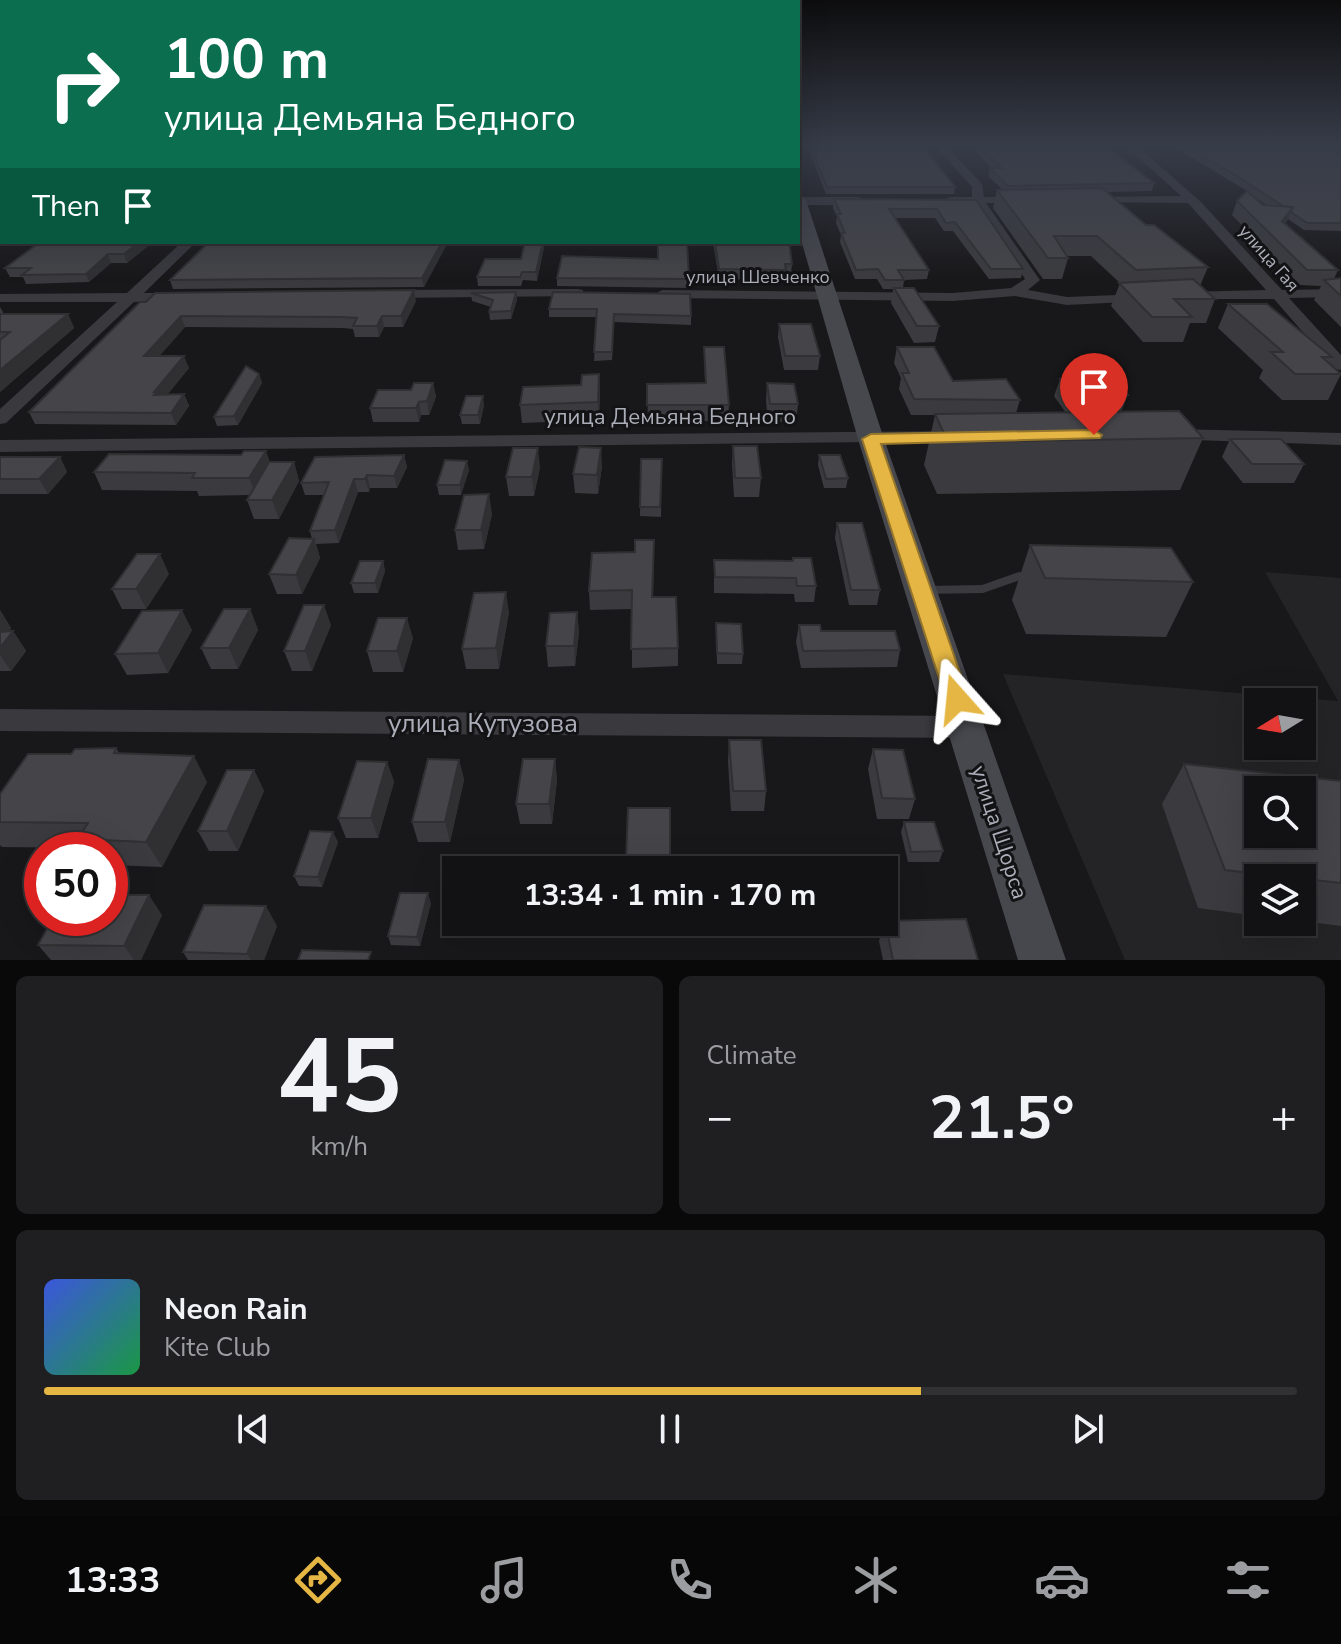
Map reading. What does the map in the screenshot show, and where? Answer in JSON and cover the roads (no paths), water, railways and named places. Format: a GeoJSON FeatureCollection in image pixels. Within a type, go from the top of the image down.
{"type":"FeatureCollection","features":[{"type":"Feature","properties":{"kind":"main road","name":"улица Щорса"},"geometry":{"type":"LineString","coordinates":[[800,207],[871,439],[1042,960]]}},
{"type":"Feature","properties":{"kind":"street"},"geometry":{"type":"LineString","coordinates":[[978,191],[978,200],[1033,280],[1015,292]]}},
{"type":"Feature","properties":{"kind":"street","name":"улица Гая"},"geometry":{"type":"LineString","coordinates":[[1183,191],[1341,365]]}},
{"type":"Feature","properties":{"kind":"street"},"geometry":{"type":"LineString","coordinates":[[1070,200],[1192,199]]}},
{"type":"Feature","properties":{"kind":"street"},"geometry":{"type":"LineString","coordinates":[[933,200],[1039,200]]}},
{"type":"Feature","properties":{"kind":"street"},"geometry":{"type":"LineString","coordinates":[[800,201],[873,201]]}},
{"type":"Feature","properties":{"kind":"street"},"geometry":{"type":"LineString","coordinates":[[0,419],[188,244]]}},
{"type":"Feature","properties":{"kind":"street","name":"улица Шевченко"},"geometry":{"type":"LineString","coordinates":[[643,294],[953,297],[1015,292],[1067,301],[1275,292],[1341,293]]}},
{"type":"Feature","properties":{"kind":"street"},"geometry":{"type":"LineString","coordinates":[[380,294],[597,294]]}},
{"type":"Feature","properties":{"kind":"street"},"geometry":{"type":"LineString","coordinates":[[0,298],[193,297]]}},
{"type":"Feature","properties":{"kind":"street"},"geometry":{"type":"LineString","coordinates":[[1157,435],[1341,439]]}},
{"type":"Feature","properties":{"kind":"street","name":"улица Демьяна Бедного"},"geometry":{"type":"LineString","coordinates":[[0,446],[982,437]]}},
{"type":"Feature","properties":{"kind":"street","name":"улица Кутузова"},"geometry":{"type":"LineString","coordinates":[[0,720],[966,727]]}},
{"type":"Feature","properties":{"kind":"lane"},"geometry":{"type":"LineString","coordinates":[[920,590],[983,589],[1019,576],[1046,577]]}}]}
